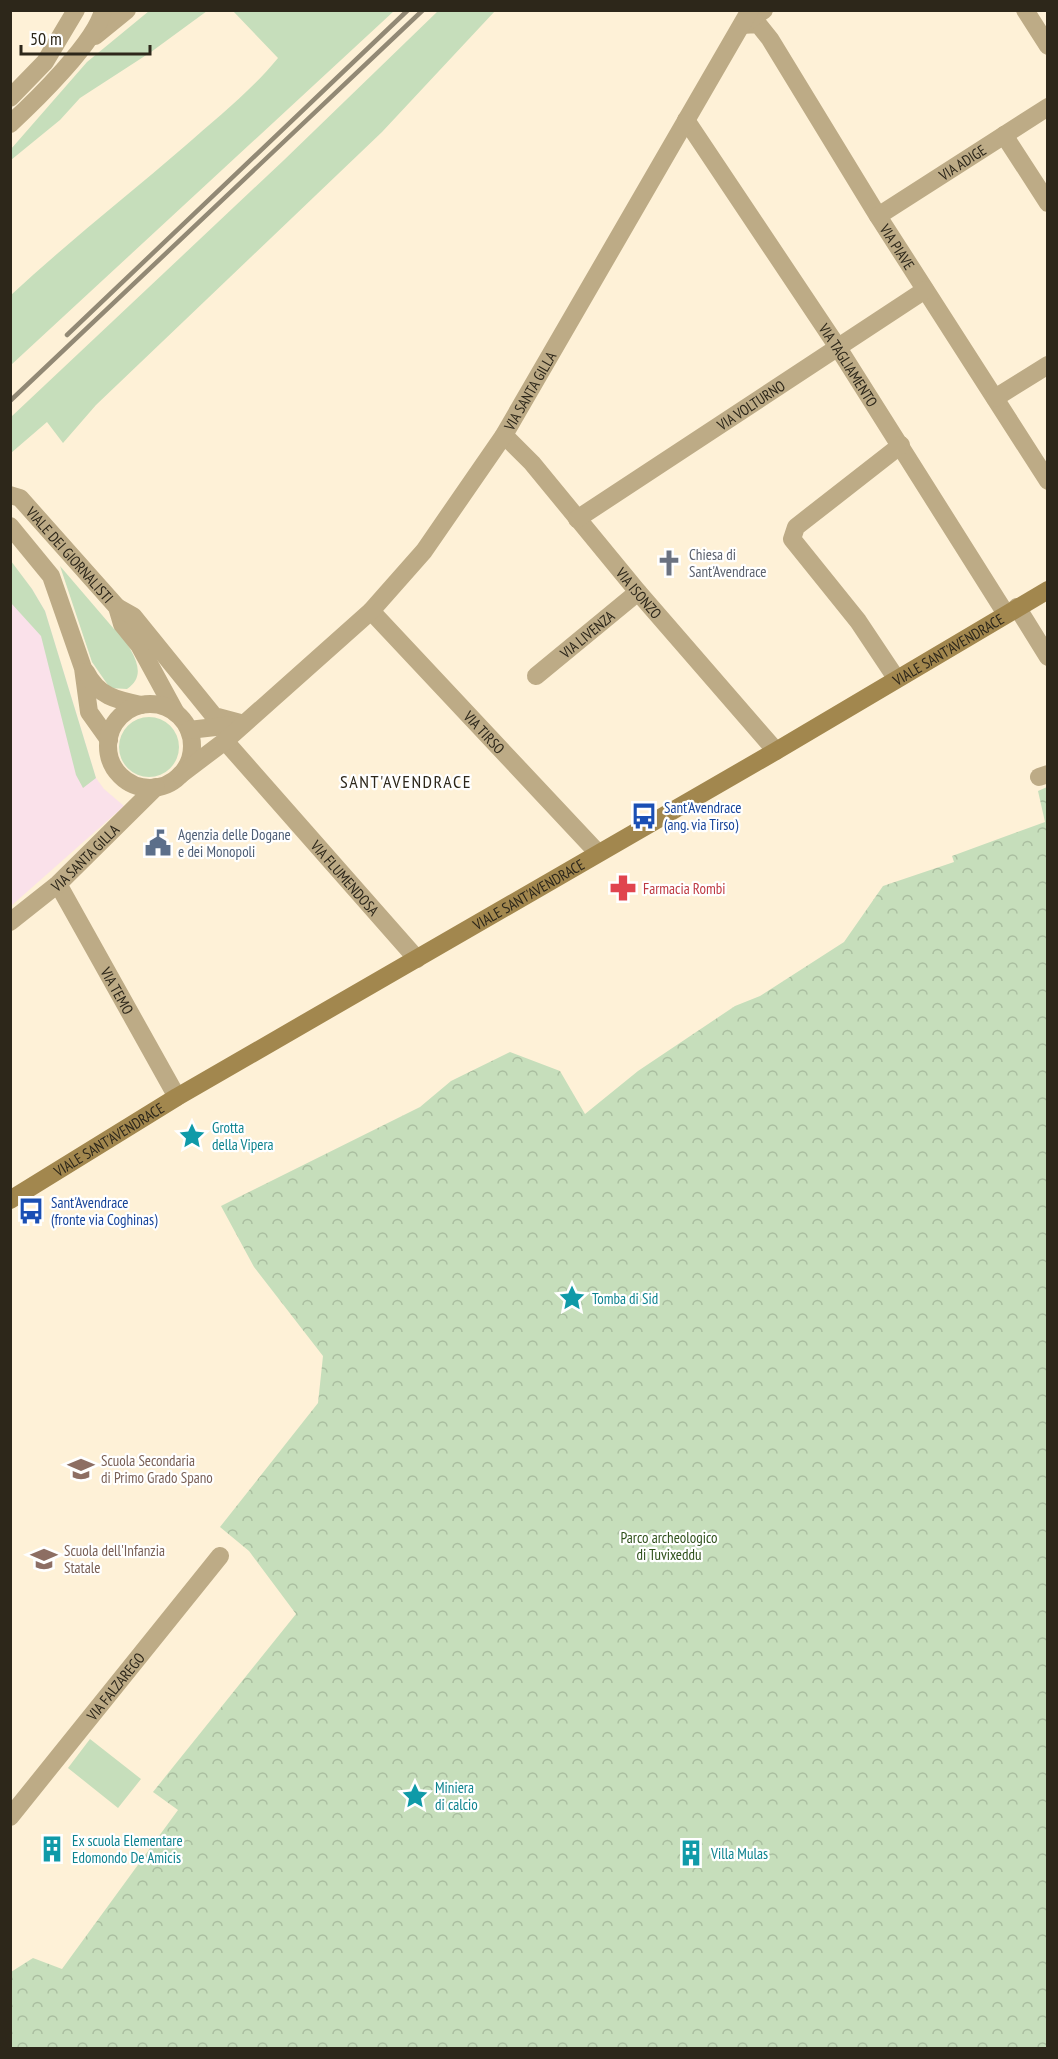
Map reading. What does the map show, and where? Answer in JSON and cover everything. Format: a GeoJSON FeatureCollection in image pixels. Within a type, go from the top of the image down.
{"type":"FeatureCollection","features":[{"type":"Feature","properties":{"kind":"main road","name":"VIALE SANT'AVENDRACE"},"geometry":{"type":"LineString","coordinates":[[10,1200],[177,1097],[776,751],[1047,590]]}},
{"type":"Feature","properties":{"kind":"street"},"geometry":{"type":"LineString","coordinates":[[10,98],[45,62],[76,10]]}},
{"type":"Feature","properties":{"kind":"street"},"geometry":{"type":"LineString","coordinates":[[10,124],[41,95],[86,42],[102,18],[103,10]]}},
{"type":"Feature","properties":{"kind":"street"},"geometry":{"type":"LineString","coordinates":[[86,42],[127,10]]}},
{"type":"Feature","properties":{"kind":"street"},"geometry":{"type":"LineString","coordinates":[[746,18],[764,10]]}},
{"type":"Feature","properties":{"kind":"street"},"geometry":{"type":"LineString","coordinates":[[1025,10],[1047,46]]}},
{"type":"Feature","properties":{"kind":"street","name":"VIA SANTA GILLA"},"geometry":{"type":"LineString","coordinates":[[10,922],[58,884],[156,787],[169,783],[225,741],[371,610],[424,551],[504,435],[746,18]]}},
{"type":"Feature","properties":{"kind":"street","name":"VIA PIAVE"},"geometry":{"type":"LineString","coordinates":[[746,18],[758,24],[770,39],[878,216],[1047,481]]}},
{"type":"Feature","properties":{"kind":"street","name":"VIA ADIGE"},"geometry":{"type":"LineString","coordinates":[[878,216],[1047,107]]}},
{"type":"Feature","properties":{"kind":"street","name":"VIA TAGLIAMENTO"},"geometry":{"type":"LineString","coordinates":[[686,120],[1011,611],[1047,657]]}},
{"type":"Feature","properties":{"kind":"street"},"geometry":{"type":"LineString","coordinates":[[1004,135],[1047,203]]}},
{"type":"Feature","properties":{"kind":"street","name":"VIA VOLTURNO"},"geometry":{"type":"LineString","coordinates":[[577,519],[837,346],[926,290]]}},
{"type":"Feature","properties":{"kind":"street"},"geometry":{"type":"LineString","coordinates":[[995,398],[1047,365]]}},
{"type":"Feature","properties":{"kind":"street","name":"VIA ISONZO"},"geometry":{"type":"LineString","coordinates":[[504,435],[532,463],[638,592],[776,751]]}},
{"type":"Feature","properties":{"kind":"street"},"geometry":{"type":"LineString","coordinates":[[896,678],[858,621],[792,539],[796,527],[901,445]]}},
{"type":"Feature","properties":{"kind":"street","name":"VIALE DEI GIORNALISTI"},"geometry":{"type":"LineString","coordinates":[[10,495],[20,498],[117,607],[122,624],[139,645],[176,712]]}},
{"type":"Feature","properties":{"kind":"street"},"geometry":{"type":"LineString","coordinates":[[10,526],[51,576],[84,668],[92,684],[113,700],[141,705],[153,704],[176,712],[189,730],[190,759],[180,775]]}},
{"type":"Feature","properties":{"kind":"street","name":"VIA LIVENZA"},"geometry":{"type":"LineString","coordinates":[[536,676],[638,592]]}},
{"type":"Feature","properties":{"kind":"street"},"geometry":{"type":"LineString","coordinates":[[117,607],[133,616],[214,716],[244,723]]}},
{"type":"Feature","properties":{"kind":"street","name":"VIA TIRSO"},"geometry":{"type":"LineString","coordinates":[[371,610],[598,853]]}},
{"type":"Feature","properties":{"kind":"street"},"geometry":{"type":"LineString","coordinates":[[84,668],[89,712],[109,740]]}},
{"type":"Feature","properties":{"kind":"street"},"geometry":{"type":"LineString","coordinates":[[141,705],[120,718],[112,728],[109,740],[111,759],[121,776],[137,785],[156,787]]}},
{"type":"Feature","properties":{"kind":"street"},"geometry":{"type":"LineString","coordinates":[[189,730],[244,723]]}},
{"type":"Feature","properties":{"kind":"street","name":"VIA FLUMENDOSA"},"geometry":{"type":"LineString","coordinates":[[225,741],[417,959]]}},
{"type":"Feature","properties":{"kind":"street","name":"VIA TEMO"},"geometry":{"type":"LineString","coordinates":[[58,884],[177,1097]]}},
{"type":"Feature","properties":{"kind":"street","name":"VIA FALZAREGO"},"geometry":{"type":"LineString","coordinates":[[10,1817],[220,1556]]}},
{"type":"Feature","properties":{"kind":"shaded area"},"geometry":{"type":"Polygon","coordinates":[[[10,561],[32,589],[45,611],[96,778],[104,789],[124,806],[11,906],[10,561]]]}},
{"type":"Feature","properties":{"kind":"green space"},"geometry":{"type":"Polygon","coordinates":[[[149,11],[207,11],[151,52],[80,98],[60,120],[11,160],[11,149],[87,62],[149,11]]]}},
{"type":"Feature","properties":{"kind":"green space"},"geometry":{"type":"Polygon","coordinates":[[[233,11],[394,11],[11,365],[11,295],[221,115],[257,82],[278,58],[233,11]]]}},
{"type":"Feature","properties":{"kind":"green space"},"geometry":{"type":"Polygon","coordinates":[[[438,11],[495,11],[382,132],[96,405],[63,443],[47,422],[11,453],[11,417],[284,160],[438,11]]]}},
{"type":"Feature","properties":{"kind":"green space"},"geometry":{"type":"Polygon","coordinates":[[[11,561],[45,611],[96,778],[83,788],[76,775],[41,636],[11,603],[11,561]]]}},
{"type":"Feature","properties":{"kind":"green space"},"geometry":{"type":"Polygon","coordinates":[[[60,566],[114,629],[119,630],[132,653],[138,668],[137,676],[134,683],[127,689],[110,688],[92,662],[60,566]]]}},
{"type":"Feature","properties":{"kind":"green space"},"geometry":{"type":"Polygon","coordinates":[[[143,717],[155,717],[166,722],[174,730],[179,747],[177,759],[166,772],[155,777],[143,777],[132,772],[124,764],[119,753],[119,741],[124,730],[132,722],[143,717]]]}},
{"type":"Feature","properties":{"kind":"green space","name":"Parco archeologico di Tuvixeddu"},"geometry":{"type":"Polygon","coordinates":[[[1047,787],[1047,2048],[11,2048],[11,1972],[33,1958],[62,1969],[178,1810],[153,1792],[296,1614],[249,1551],[220,1527],[318,1403],[323,1356],[254,1267],[221,1206],[420,1107],[451,1081],[510,1052],[560,1071],[585,1114],[638,1071],[735,1006],[760,996],[844,942],[883,886],[954,862],[952,856],[1045,822],[1038,791],[1047,787]]]}},
{"type":"Feature","properties":{"kind":"green space"},"geometry":{"type":"Polygon","coordinates":[[[90,1739],[141,1779],[118,1808],[68,1768],[90,1739]]]}},
{"type":"Feature","properties":{"kind":"railway"},"geometry":{"type":"LineString","coordinates":[[67,335],[408,10]]}},
{"type":"Feature","properties":{"kind":"railway"},"geometry":{"type":"LineString","coordinates":[[10,401],[423,10]]}},
{"type":"Feature","properties":{"kind":"place","name":"Chiesa di Sant'Avendrace"},"geometry":{"type":"Point","coordinates":[669,563]}},
{"type":"Feature","properties":{"kind":"place","name":"Sant'Avendrace (ang. via Tirso)"},"geometry":{"type":"Point","coordinates":[644,816]}},
{"type":"Feature","properties":{"kind":"place","name":"Agenzia delle Dogane e dei Monopoli"},"geometry":{"type":"Point","coordinates":[158,843]}},
{"type":"Feature","properties":{"kind":"place","name":"Farmacia Rombi"},"geometry":{"type":"Point","coordinates":[623,888]}},
{"type":"Feature","properties":{"kind":"place","name":"Grotta della Vipera"},"geometry":{"type":"Point","coordinates":[192,1136]}},
{"type":"Feature","properties":{"kind":"place","name":"Sant'Avendrace (fronte via Coghinas)"},"geometry":{"type":"Point","coordinates":[31,1211]}},
{"type":"Feature","properties":{"kind":"place","name":"Tomba di Sid"},"geometry":{"type":"Point","coordinates":[572,1298]}},
{"type":"Feature","properties":{"kind":"place","name":"Scuola Secondaria di Primo Grado Spano"},"geometry":{"type":"Point","coordinates":[81,1469]}},
{"type":"Feature","properties":{"kind":"place","name":"Scuola dell'Infanzia Statale"},"geometry":{"type":"Point","coordinates":[44,1559]}},
{"type":"Feature","properties":{"kind":"place","name":"Miniera di calcio"},"geometry":{"type":"Point","coordinates":[415,1796]}},
{"type":"Feature","properties":{"kind":"place","name":"Ex scuola Elementare Edomondo De Amicis"},"geometry":{"type":"Point","coordinates":[52,1849]}},
{"type":"Feature","properties":{"kind":"place","name":"Villa Mulas"},"geometry":{"type":"Point","coordinates":[691,1853]}},
{"type":"Feature","properties":{"kind":"district","name":"SANT'AVENDRACE"},"geometry":{"type":"Point","coordinates":[406,781]}}]}
